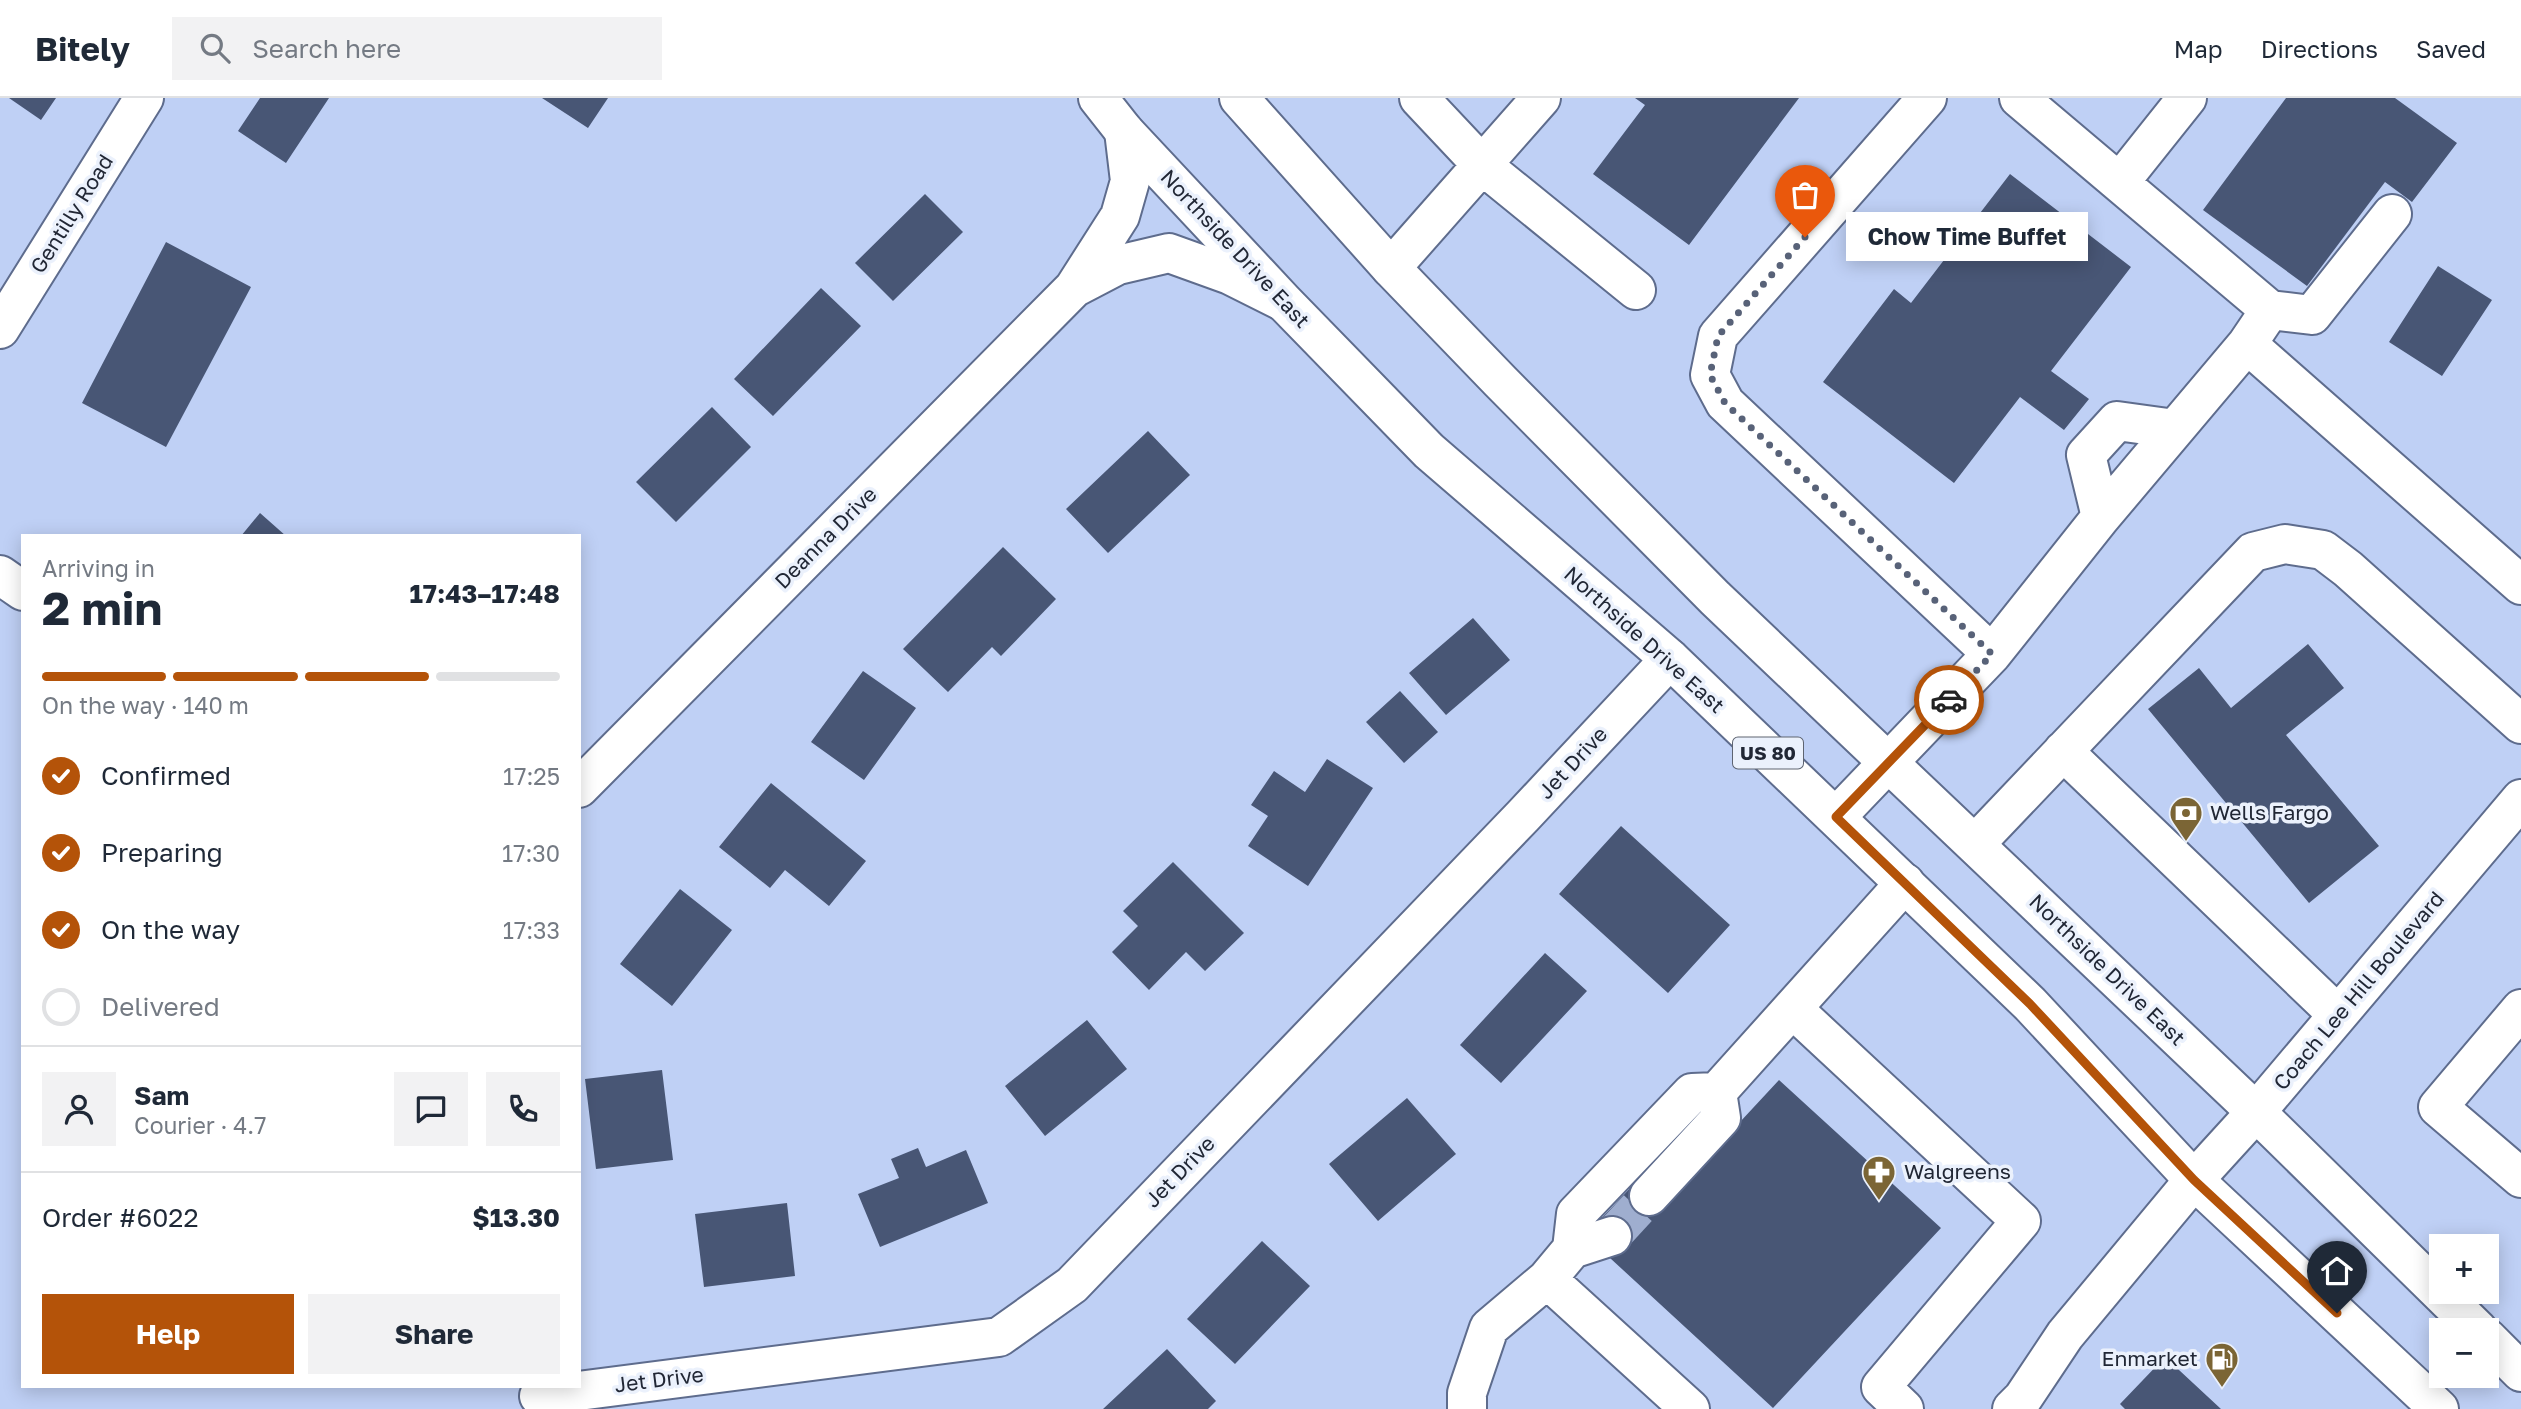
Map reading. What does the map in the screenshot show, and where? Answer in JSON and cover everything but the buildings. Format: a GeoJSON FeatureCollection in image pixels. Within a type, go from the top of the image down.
{"type":"FeatureCollection","features":[{"type":"Feature","properties":{"kind":"main road","name":"Gentilly Road"},"geometry":{"type":"LineString","coordinates":[[0,330],[144,98]]}},
{"type":"Feature","properties":{"kind":"main road","name":"Northside Drive East"},"geometry":{"type":"LineString","coordinates":[[1098,98],[1124,131],[1283,301],[1429,451],[1670,659],[2030,1004],[2194,1180],[2439,1409]]}},
{"type":"Feature","properties":{"kind":"main road","name":"Northside Drive East"},"geometry":{"type":"LineString","coordinates":[[1239,98],[1391,268],[1715,598],[2256,1112],[2466,1318]]}},
{"type":"Feature","properties":{"kind":"main road"},"geometry":{"type":"LineString","coordinates":[[1419,98],[1482,164],[1636,290]]}},
{"type":"Feature","properties":{"kind":"main road"},"geometry":{"type":"LineString","coordinates":[[1391,268],[1541,98]]}},
{"type":"Feature","properties":{"kind":"main road"},"geometry":{"type":"LineString","coordinates":[[1927,98],[1718,336],[1710,375],[1725,403],[1992,654]]}},
{"type":"Feature","properties":{"kind":"main road"},"geometry":{"type":"LineString","coordinates":[[2019,98],[2270,310],[2312,315],[2392,214]]}},
{"type":"Feature","properties":{"kind":"main road"},"geometry":{"type":"LineString","coordinates":[[2120,182],[2187,98]]}},
{"type":"Feature","properties":{"kind":"main road","name":"Deanna Drive"},"geometry":{"type":"LineString","coordinates":[[581,786],[1074,288],[1120,216],[1130,181],[1124,131]]}},
{"type":"Feature","properties":{"kind":"main road","name":"Deanna Drive"},"geometry":{"type":"LineString","coordinates":[[1074,288],[1118,265],[1169,253],[1230,275],[1283,301]]}},
{"type":"Feature","properties":{"kind":"main road"},"geometry":{"type":"LineString","coordinates":[[1836,817],[1992,654],[2101,517],[2247,344],[2270,310]]}},
{"type":"Feature","properties":{"kind":"main road"},"geometry":{"type":"LineString","coordinates":[[2247,344],[2521,585]]}},
{"type":"Feature","properties":{"kind":"main road"},"geometry":{"type":"LineString","coordinates":[[2101,517],[2086,455],[2117,421],[2175,429]]}},
{"type":"Feature","properties":{"kind":"main road"},"geometry":{"type":"LineString","coordinates":[[1975,844],[2253,552],[2285,544],[2323,550],[2348,569],[2521,724]]}},
{"type":"Feature","properties":{"kind":"main road"},"geometry":{"type":"LineString","coordinates":[[0,575],[21,590]]}},
{"type":"Feature","properties":{"kind":"main road","name":"Jet Drive"},"geometry":{"type":"LineString","coordinates":[[539,1397],[999,1337],[1072,1285],[1670,659]]}},
{"type":"Feature","properties":{"kind":"main road"},"geometry":{"type":"LineString","coordinates":[[2063,751],[2338,1015]]}},
{"type":"Feature","properties":{"kind":"main road","name":"Coach Lee Hill Boulevard"},"geometry":{"type":"LineString","coordinates":[[2023,1405],[2066,1335],[2194,1180],[2256,1112],[2521,799]]}},
{"type":"Feature","properties":{"kind":"main road"},"geometry":{"type":"LineString","coordinates":[[1572,1249],[1576,1213],[1692,1093],[1717,1092],[1794,1010],[1905,883]]}},
{"type":"Feature","properties":{"kind":"main road"},"geometry":{"type":"LineString","coordinates":[[2521,1009],[2438,1107],[2521,1178]]}},
{"type":"Feature","properties":{"kind":"main road"},"geometry":{"type":"LineString","coordinates":[[1794,1010],[2021,1221],[1881,1402]]}},
{"type":"Feature","properties":{"kind":"main road"},"geometry":{"type":"LineString","coordinates":[[1649,1196],[1721,1118],[1717,1092]]}},
{"type":"Feature","properties":{"kind":"main road"},"geometry":{"type":"LineString","coordinates":[[1472,1404],[1489,1328],[1547,1279],[1572,1249],[1612,1236]]}},
{"type":"Feature","properties":{"kind":"main road"},"geometry":{"type":"LineString","coordinates":[[1547,1279],[1690,1409]]}},
{"type":"Feature","properties":{"kind":"main road"},"geometry":{"type":"LineString","coordinates":[[2499,1350],[2521,1372]]}},
{"type":"Feature","properties":{"kind":"tunnel"},"geometry":{"type":"LineString","coordinates":[[1612,1236],[1649,1196]]}},
{"type":"Feature","properties":{"kind":"way so far"},"geometry":{"type":"LineString","coordinates":[[1805,237],[1718,336],[1710,375],[1725,403],[1992,654],[1949,700]]}},
{"type":"Feature","properties":{"kind":"place","name":"Chow Time Buffet"},"geometry":{"type":"Point","coordinates":[1805,237]}},
{"type":"Feature","properties":{"kind":"place","name":"Wells Fargo"},"geometry":{"type":"Point","coordinates":[2186,843]}},
{"type":"Feature","properties":{"kind":"place","name":"Walgreens"},"geometry":{"type":"Point","coordinates":[1879,1202]}},
{"type":"Feature","properties":{"kind":"place","name":"Enmarket"},"geometry":{"type":"Point","coordinates":[2222,1389]}},
{"type":"Feature","properties":{"kind":"route"},"geometry":{"type":"LineString","coordinates":[[1949,700],[1836,817],[2030,1004],[2194,1180],[2337,1313]]}}]}
